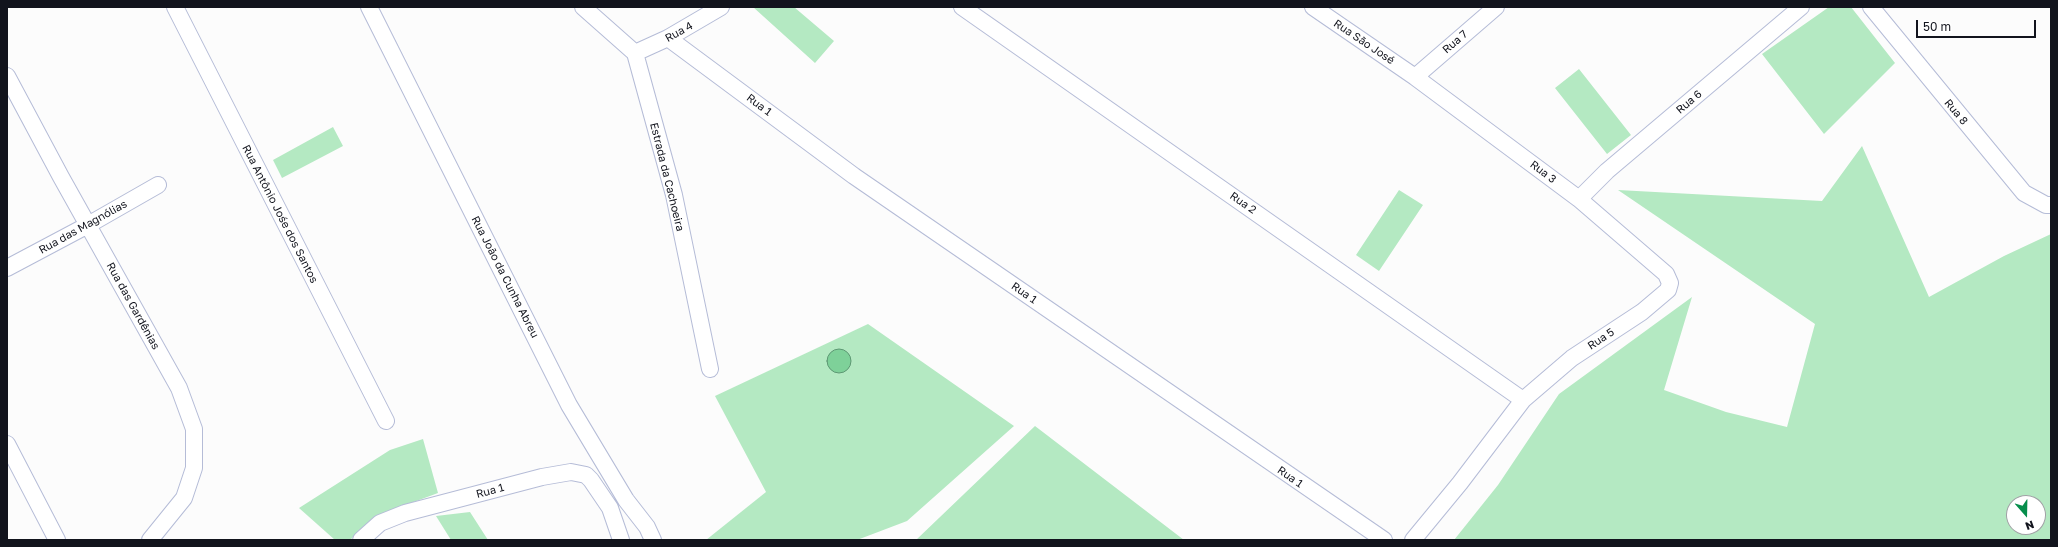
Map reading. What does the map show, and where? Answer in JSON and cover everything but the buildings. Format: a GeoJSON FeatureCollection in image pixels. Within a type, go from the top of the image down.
{"type":"FeatureCollection","features":[{"type":"Feature","properties":{"kind":"street","name":"Rua Antônio Jośe dos Santos"},"geometry":{"type":"LineString","coordinates":[[175,7],[386,421]]}},
{"type":"Feature","properties":{"kind":"street","name":"Rua João da Cunha Abreu"},"geometry":{"type":"LineString","coordinates":[[369,7],[568,405],[626,500],[648,527],[653,540]]}},
{"type":"Feature","properties":{"kind":"street"},"geometry":{"type":"LineString","coordinates":[[583,7],[635,53]]}},
{"type":"Feature","properties":{"kind":"street","name":"Rua 4"},"geometry":{"type":"LineString","coordinates":[[635,53],[668,38],[721,7]]}},
{"type":"Feature","properties":{"kind":"street","name":"Rua 2"},"geometry":{"type":"LineString","coordinates":[[962,7],[1523,400]]}},
{"type":"Feature","properties":{"kind":"street","name":"Rua São José"},"geometry":{"type":"LineString","coordinates":[[1313,7],[1415,76]]}},
{"type":"Feature","properties":{"kind":"street","name":"Rua 7"},"geometry":{"type":"LineString","coordinates":[[1415,76],[1496,7]]}},
{"type":"Feature","properties":{"kind":"street","name":"Rua 6"},"geometry":{"type":"LineString","coordinates":[[1579,199],[1607,170],[1801,7]]}},
{"type":"Feature","properties":{"kind":"street","name":"Rua 8"},"geometry":{"type":"LineString","coordinates":[[1871,7],[2024,193],[2046,205],[2051,205]]}},
{"type":"Feature","properties":{"kind":"street","name":"Rua 1"},"geometry":{"type":"LineString","coordinates":[[668,38],[854,176],[1384,540]]}},
{"type":"Feature","properties":{"kind":"street","name":"Estrada da Cachoeira"},"geometry":{"type":"LineString","coordinates":[[635,53],[674,195],[710,369]]}},
{"type":"Feature","properties":{"kind":"street","name":"Rua das Gardênias"},"geometry":{"type":"LineString","coordinates":[[7,76],[179,388],[194,429],[194,468],[184,498],[150,540]]}},
{"type":"Feature","properties":{"kind":"street","name":"Rua 3"},"geometry":{"type":"LineString","coordinates":[[1415,76],[1579,199],[1666,274]]}},
{"type":"Feature","properties":{"kind":"street","name":"Rua das Magnólias"},"geometry":{"type":"LineString","coordinates":[[7,268],[88,225],[158,185]]}},
{"type":"Feature","properties":{"kind":"street","name":"Rua 5"},"geometry":{"type":"LineString","coordinates":[[1523,400],[1572,358],[1642,312],[1656,300],[1670,286],[1666,274]]}},
{"type":"Feature","properties":{"kind":"street"},"geometry":{"type":"LineString","coordinates":[[1413,540],[1460,483],[1523,400]]}},
{"type":"Feature","properties":{"kind":"street"},"geometry":{"type":"LineString","coordinates":[[7,444],[58,540]]}},
{"type":"Feature","properties":{"kind":"street","name":"Rua 1"},"geometry":{"type":"LineString","coordinates":[[361,540],[380,524],[405,513],[542,478],[572,472],[586,475],[610,508]]}},
{"type":"Feature","properties":{"kind":"street"},"geometry":{"type":"LineString","coordinates":[[622,540],[610,508],[626,500]]}},
{"type":"Feature","properties":{"kind":"shaded area"},"geometry":{"type":"Polygon","coordinates":[[[753,7],[794,7],[834,41],[815,63],[753,7]]]}},
{"type":"Feature","properties":{"kind":"shaded area"},"geometry":{"type":"Polygon","coordinates":[[[1829,7],[1851,7],[1895,63],[1824,134],[1762,54],[1829,7]]]}},
{"type":"Feature","properties":{"kind":"shaded area"},"geometry":{"type":"Polygon","coordinates":[[[1579,69],[1631,135],[1607,154],[1555,88],[1579,69]]]}},
{"type":"Feature","properties":{"kind":"shaded area"},"geometry":{"type":"Polygon","coordinates":[[[333,127],[343,146],[282,178],[273,160],[333,127]]]}},
{"type":"Feature","properties":{"kind":"shaded area"},"geometry":{"type":"Polygon","coordinates":[[[1862,146],[1929,297],[2004,256],[2051,234],[2051,540],[1454,540],[1498,485],[1559,394],[1692,297],[1664,390],[1726,412],[1787,427],[1815,324],[1618,190],[1822,201],[1862,146]]]}},
{"type":"Feature","properties":{"kind":"shaded area"},"geometry":{"type":"Polygon","coordinates":[[[1399,190],[1423,205],[1379,271],[1356,255],[1399,190]]]}},
{"type":"Feature","properties":{"kind":"shaded area"},"geometry":{"type":"Polygon","coordinates":[[[868,324],[1014,426],[907,521],[857,540],[706,540],[766,492],[715,396],[868,324]]]}},
{"type":"Feature","properties":{"kind":"shaded area"},"geometry":{"type":"Polygon","coordinates":[[[839,349],[847,353],[851,361],[847,369],[839,373],[831,369],[827,361],[831,353],[839,349]]]}},
{"type":"Feature","properties":{"kind":"shaded area"},"geometry":{"type":"Polygon","coordinates":[[[1035,426],[1184,540],[916,540],[1035,426]]]}},
{"type":"Feature","properties":{"kind":"shaded area"},"geometry":{"type":"Polygon","coordinates":[[[423,439],[438,493],[376,516],[350,540],[335,540],[299,508],[390,450],[423,439]]]}},
{"type":"Feature","properties":{"kind":"shaded area"},"geometry":{"type":"Polygon","coordinates":[[[470,512],[488,540],[451,540],[436,516],[470,512]]]}}]}
